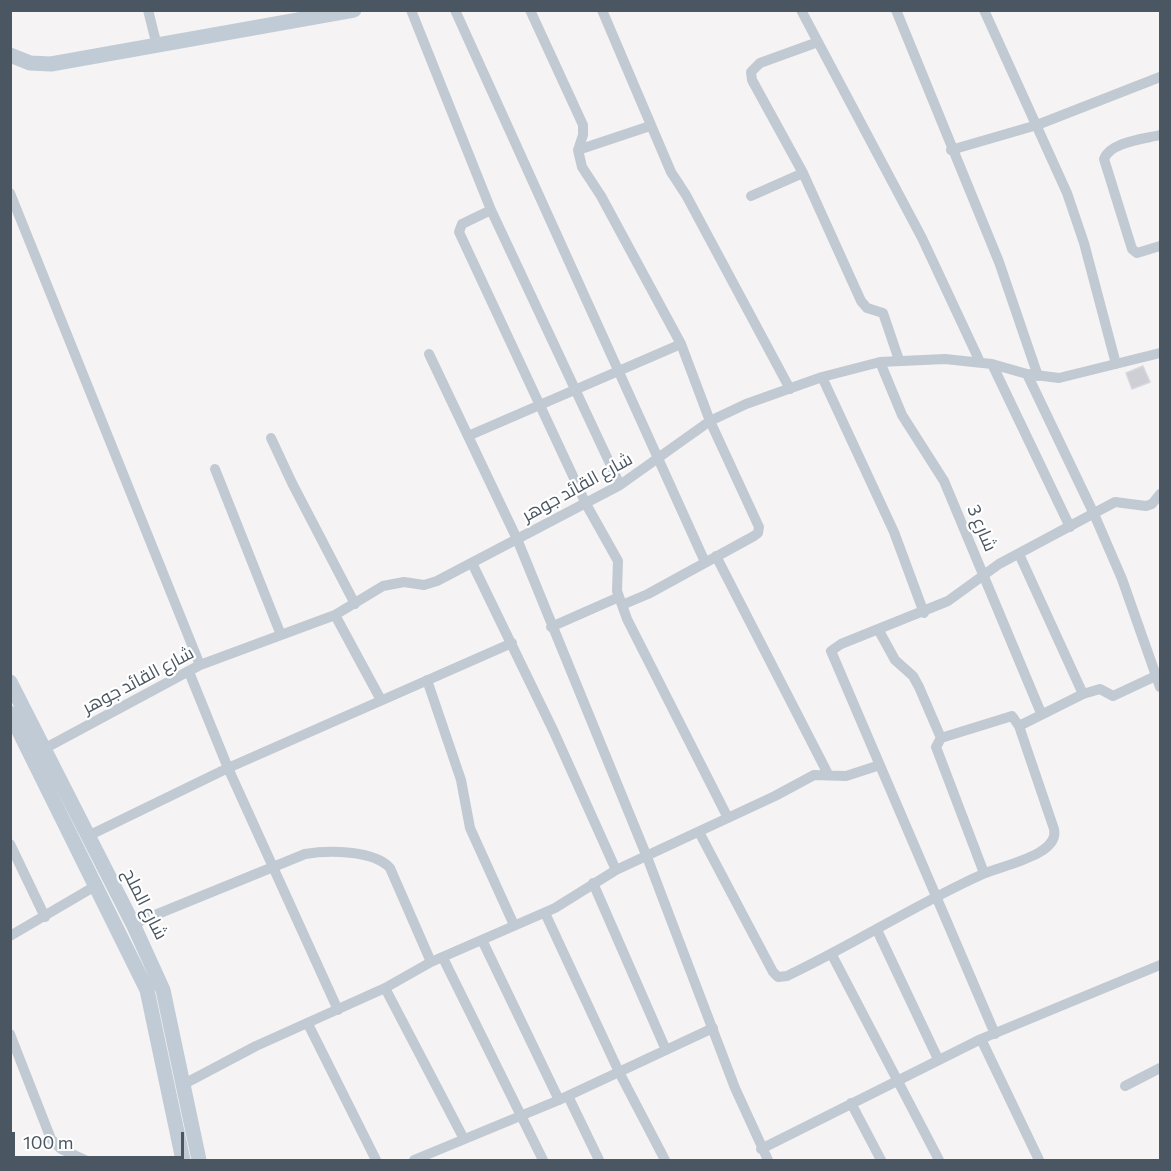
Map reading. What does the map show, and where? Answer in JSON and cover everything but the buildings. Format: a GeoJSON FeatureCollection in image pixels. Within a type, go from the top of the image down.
{"type":"FeatureCollection","features":[{"type":"Feature","properties":{"kind":"street"},"geometry":{"type":"LineString","coordinates":[[148,10],[157,46]]}},
{"type":"Feature","properties":{"kind":"street"},"geometry":{"type":"LineString","coordinates":[[10,55],[40,65],[354,10]]}},
{"type":"Feature","properties":{"kind":"street"},"geometry":{"type":"LineString","coordinates":[[411,10],[491,210],[620,485]]}},
{"type":"Feature","properties":{"kind":"street"},"geometry":{"type":"LineString","coordinates":[[455,10],[705,562]]}},
{"type":"Feature","properties":{"kind":"street"},"geometry":{"type":"LineString","coordinates":[[530,10],[583,125],[583,135],[578,150],[582,167],[601,196],[681,344],[710,421],[759,530],[648,594],[620,601],[551,627]]}},
{"type":"Feature","properties":{"kind":"street"},"geometry":{"type":"LineString","coordinates":[[602,10],[671,172],[686,195],[790,389]]}},
{"type":"Feature","properties":{"kind":"street"},"geometry":{"type":"LineString","coordinates":[[801,10],[922,238],[980,362]]}},
{"type":"Feature","properties":{"kind":"street"},"geometry":{"type":"LineString","coordinates":[[896,10],[951,150],[999,262],[1038,376]]}},
{"type":"Feature","properties":{"kind":"street"},"geometry":{"type":"LineString","coordinates":[[984,10],[1067,193],[1084,243],[1116,364]]}},
{"type":"Feature","properties":{"kind":"street"},"geometry":{"type":"LineString","coordinates":[[818,42],[760,63],[751,72],[752,80],[803,172],[861,301],[867,308],[883,313],[899,360]]}},
{"type":"Feature","properties":{"kind":"street"},"geometry":{"type":"LineString","coordinates":[[951,150],[1037,125],[1161,76]]}},
{"type":"Feature","properties":{"kind":"street"},"geometry":{"type":"LineString","coordinates":[[578,150],[650,126]]}},
{"type":"Feature","properties":{"kind":"street"},"geometry":{"type":"LineString","coordinates":[[1161,135],[1107,152],[1104,163],[1134,252],[1161,246]]}},
{"type":"Feature","properties":{"kind":"street"},"geometry":{"type":"LineString","coordinates":[[751,196],[803,172]]}},
{"type":"Feature","properties":{"kind":"street"},"geometry":{"type":"LineString","coordinates":[[10,193],[200,665]]}},
{"type":"Feature","properties":{"kind":"street"},"geometry":{"type":"LineString","coordinates":[[491,210],[462,224],[459,232],[586,504],[618,561],[620,601],[728,818]]}},
{"type":"Feature","properties":{"kind":"street"},"geometry":{"type":"LineString","coordinates":[[468,436],[681,344]]}},
{"type":"Feature","properties":{"kind":"street","name":"شارع القائد جوهر"},"geometry":{"type":"LineString","coordinates":[[38,751],[200,665],[335,615],[383,586],[393,582],[430,584],[620,485],[660,459],[710,421],[822,377],[880,362],[899,360],[980,362],[1038,376],[1069,377],[1161,353]]}},
{"type":"Feature","properties":{"kind":"street"},"geometry":{"type":"LineString","coordinates":[[429,354],[517,539],[551,627],[647,857],[735,1088],[768,1161]]}},
{"type":"Feature","properties":{"kind":"street","name":"شارع 3"},"geometry":{"type":"LineString","coordinates":[[880,362],[902,415],[944,481],[1041,713]]}},
{"type":"Feature","properties":{"kind":"street"},"geometry":{"type":"LineString","coordinates":[[992,364],[1070,527]]}},
{"type":"Feature","properties":{"kind":"street"},"geometry":{"type":"LineString","coordinates":[[1018,726],[1083,694],[1100,689],[1113,696],[1159,679],[1122,579],[1094,514],[1027,374]]}},
{"type":"Feature","properties":{"kind":"street"},"geometry":{"type":"LineString","coordinates":[[822,377],[894,532],[924,613]]}},
{"type":"Feature","properties":{"kind":"street"},"geometry":{"type":"LineString","coordinates":[[272,438],[292,483],[355,604]]}},
{"type":"Feature","properties":{"kind":"street"},"geometry":{"type":"LineString","coordinates":[[215,469],[281,635]]}},
{"type":"Feature","properties":{"kind":"street"},"geometry":{"type":"LineString","coordinates":[[995,1034],[934,898],[880,765],[830,655],[835,647],[924,613],[965,592],[983,574],[1120,501],[1146,506],[1152,504],[1161,494]]}},
{"type":"Feature","properties":{"kind":"street"},"geometry":{"type":"LineString","coordinates":[[1019,554],[1083,694]]}},
{"type":"Feature","properties":{"kind":"street"},"geometry":{"type":"LineString","coordinates":[[716,556],[828,774]]}},
{"type":"Feature","properties":{"kind":"street"},"geometry":{"type":"LineString","coordinates":[[472,563],[512,643],[616,870]]}},
{"type":"Feature","properties":{"kind":"street"},"geometry":{"type":"LineString","coordinates":[[335,615],[381,700]]}},
{"type":"Feature","properties":{"kind":"street"},"geometry":{"type":"LineString","coordinates":[[878,629],[895,660],[913,676],[941,738]]}},
{"type":"Feature","properties":{"kind":"street"},"geometry":{"type":"LineString","coordinates":[[88,836],[228,768],[512,643]]}},
{"type":"Feature","properties":{"kind":"street"},"geometry":{"type":"LineString","coordinates":[[189,672],[228,768],[338,1011]]}},
{"type":"Feature","properties":{"kind":"street"},"geometry":{"type":"LineString","coordinates":[[427,680],[459,772],[470,828],[514,925]]}},
{"type":"Feature","properties":{"kind":"street","name":"شارع الملح"},"geometry":{"type":"LineString","coordinates":[[10,682],[97,885],[147,990],[183,1161]]}},
{"type":"Feature","properties":{"kind":"street","name":"شارع الملح"},"geometry":{"type":"LineString","coordinates":[[10,713],[15,733],[38,751],[88,836],[133,924],[163,990],[200,1161]]}},
{"type":"Feature","properties":{"kind":"street"},"geometry":{"type":"LineString","coordinates":[[699,832],[776,975],[787,976],[832,955],[984,873],[1041,852],[1055,840],[1054,829],[1018,726],[1015,718],[1009,716],[941,738],[936,747],[984,873]]}},
{"type":"Feature","properties":{"kind":"street"},"geometry":{"type":"LineString","coordinates":[[184,1083],[256,1046],[385,988],[431,962],[574,898],[593,883],[616,870],[814,775],[846,776],[880,765]]}},
{"type":"Feature","properties":{"kind":"street"},"geometry":{"type":"LineString","coordinates":[[10,844],[45,917]]}},
{"type":"Feature","properties":{"kind":"street"},"geometry":{"type":"LineString","coordinates":[[133,924],[305,854],[332,851],[380,859],[386,863],[393,872],[431,962]]}},
{"type":"Feature","properties":{"kind":"street"},"geometry":{"type":"LineString","coordinates":[[593,883],[666,1050]]}},
{"type":"Feature","properties":{"kind":"street"},"geometry":{"type":"LineString","coordinates":[[10,936],[97,885]]}},
{"type":"Feature","properties":{"kind":"street"},"geometry":{"type":"LineString","coordinates":[[545,912],[619,1072],[665,1161]]}},
{"type":"Feature","properties":{"kind":"street"},"geometry":{"type":"LineString","coordinates":[[877,930],[938,1059]]}},
{"type":"Feature","properties":{"kind":"street"},"geometry":{"type":"LineString","coordinates":[[482,940],[599,1161]]}},
{"type":"Feature","properties":{"kind":"street"},"geometry":{"type":"LineString","coordinates":[[832,955],[939,1161]]}},
{"type":"Feature","properties":{"kind":"street"},"geometry":{"type":"LineString","coordinates":[[443,958],[543,1161]]}},
{"type":"Feature","properties":{"kind":"street"},"geometry":{"type":"LineString","coordinates":[[761,1149],[981,1039],[1161,966]]}},
{"type":"Feature","properties":{"kind":"street"},"geometry":{"type":"LineString","coordinates":[[385,988],[464,1139]]}},
{"type":"Feature","properties":{"kind":"street"},"geometry":{"type":"LineString","coordinates":[[308,1024],[376,1161]]}},
{"type":"Feature","properties":{"kind":"street"},"geometry":{"type":"LineString","coordinates":[[414,1161],[564,1098],[713,1028]]}},
{"type":"Feature","properties":{"kind":"street"},"geometry":{"type":"LineString","coordinates":[[10,1034],[51,1139],[61,1149],[85,1161]]}},
{"type":"Feature","properties":{"kind":"street"},"geometry":{"type":"LineString","coordinates":[[981,1039],[1039,1161]]}},
{"type":"Feature","properties":{"kind":"street"},"geometry":{"type":"LineString","coordinates":[[1125,1086],[1161,1068]]}},
{"type":"Feature","properties":{"kind":"street"},"geometry":{"type":"LineString","coordinates":[[851,1103],[881,1161]]}},
{"type":"Feature","properties":{"kind":"street"},"geometry":{"type":"LineString","coordinates":[[444,1149],[448,1161]]}}]}
